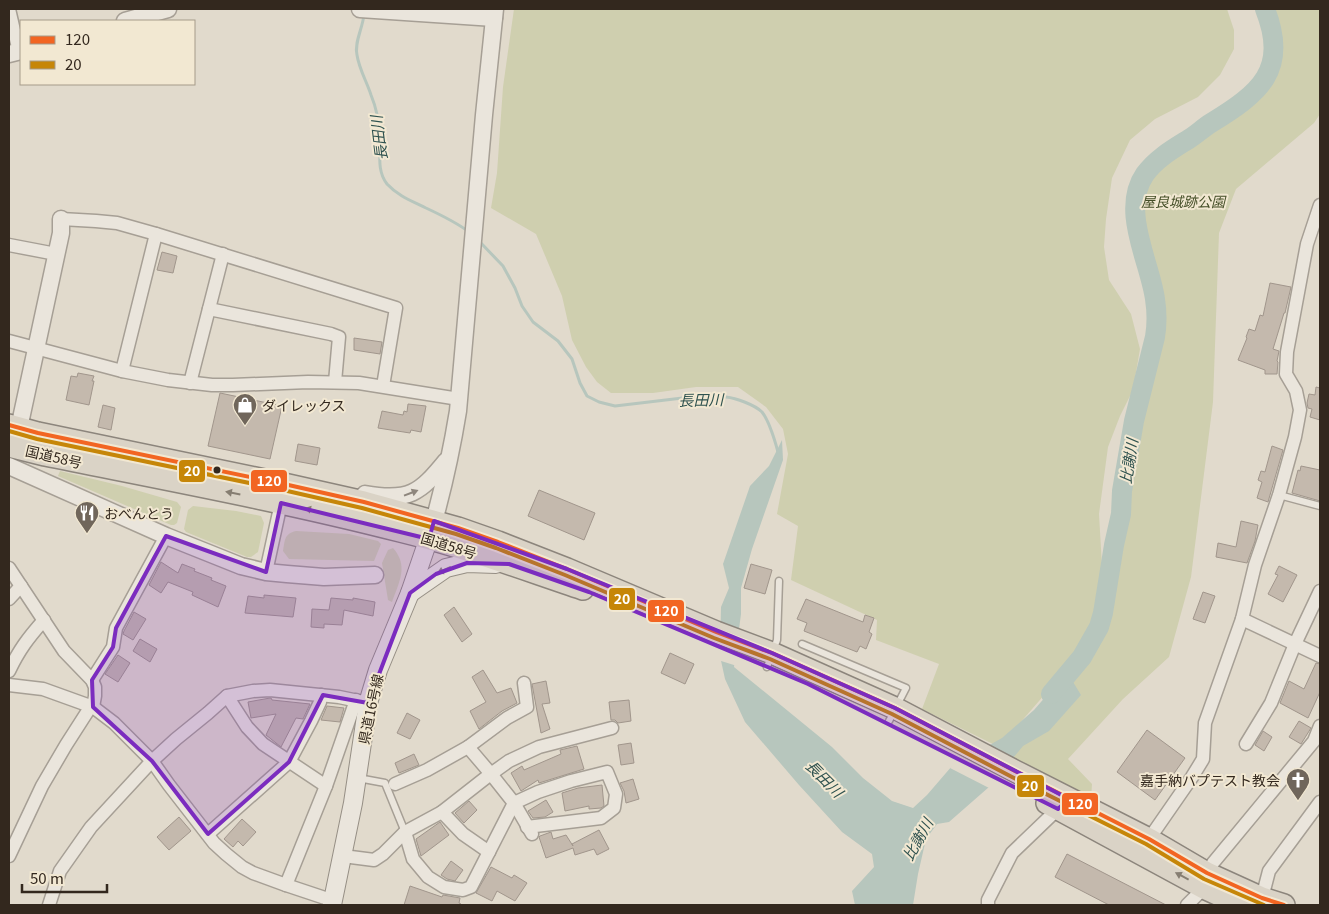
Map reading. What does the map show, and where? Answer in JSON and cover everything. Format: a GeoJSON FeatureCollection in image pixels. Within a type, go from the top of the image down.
{"type":"FeatureCollection","features":[{"type":"Feature","properties":{"kind":"highway","name":"国道58号"},"geometry":{"type":"LineString","coordinates":[[12,433],[328,494],[432,530],[509,564],[769,660],[892,715],[1064,804],[1206,881],[1284,905]]}},
{"type":"Feature","properties":{"kind":"highway","name":"国道58号"},"geometry":{"type":"LineString","coordinates":[[12,433],[45,455],[281,503],[498,542],[567,568],[716,639]]}},
{"type":"Feature","properties":{"kind":"highway","name":"国道58号"},"geometry":{"type":"LineString","coordinates":[[1064,804],[1149,839],[1241,905]]}},
{"type":"Feature","properties":{"kind":"main road","name":"県道16号線"},"geometry":{"type":"LineString","coordinates":[[333,902],[357,778],[362,701],[378,670],[410,594],[432,530]]}},
{"type":"Feature","properties":{"kind":"main road"},"geometry":{"type":"LineString","coordinates":[[410,594],[446,568],[467,563],[509,564]]}},
{"type":"Feature","properties":{"kind":"street"},"geometry":{"type":"LineString","coordinates":[[9,9],[16,52]]}},
{"type":"Feature","properties":{"kind":"street"},"geometry":{"type":"LineString","coordinates":[[129,20],[168,9]]}},
{"type":"Feature","properties":{"kind":"street"},"geometry":{"type":"LineString","coordinates":[[360,9],[419,13],[494,13],[459,399],[454,436],[432,530]]}},
{"type":"Feature","properties":{"kind":"street"},"geometry":{"type":"LineString","coordinates":[[1149,839],[1203,759],[1205,723],[1242,619],[1255,565],[1279,495],[1295,437],[1300,410],[1296,391],[1286,374],[1287,352],[1307,244],[1320,205]]}},
{"type":"Feature","properties":{"kind":"street"},"geometry":{"type":"LineString","coordinates":[[12,433],[36,348],[61,233],[61,219],[117,223],[396,308],[383,386]]}},
{"type":"Feature","properties":{"kind":"street"},"geometry":{"type":"LineString","coordinates":[[122,371],[156,234]]}},
{"type":"Feature","properties":{"kind":"street"},"geometry":{"type":"LineString","coordinates":[[9,245],[56,254]]}},
{"type":"Feature","properties":{"kind":"street"},"geometry":{"type":"LineString","coordinates":[[190,383],[223,254]]}},
{"type":"Feature","properties":{"kind":"street"},"geometry":{"type":"LineString","coordinates":[[209,309],[339,337],[335,382]]}},
{"type":"Feature","properties":{"kind":"street"},"geometry":{"type":"LineString","coordinates":[[9,341],[122,371],[190,383],[233,385],[360,383],[459,399]]}},
{"type":"Feature","properties":{"kind":"street"},"geometry":{"type":"LineString","coordinates":[[328,494],[358,493],[398,497],[408,494],[422,487],[432,478],[449,457]]}},
{"type":"Feature","properties":{"kind":"street"},"geometry":{"type":"LineString","coordinates":[[9,466],[166,536],[241,566],[266,572],[324,576],[375,575]]}},
{"type":"Feature","properties":{"kind":"street"},"geometry":{"type":"LineString","coordinates":[[266,572],[281,503]]}},
{"type":"Feature","properties":{"kind":"street"},"geometry":{"type":"LineString","coordinates":[[92,680],[113,647],[116,628],[166,536]]}},
{"type":"Feature","properties":{"kind":"street"},"geometry":{"type":"LineString","coordinates":[[9,568],[64,651],[92,680],[95,687],[92,706],[42,786],[9,856]]}},
{"type":"Feature","properties":{"kind":"street"},"geometry":{"type":"LineString","coordinates":[[9,599],[21,586]]}},
{"type":"Feature","properties":{"kind":"street"},"geometry":{"type":"LineString","coordinates":[[1246,744],[1271,703],[1295,644],[1320,591]]}},
{"type":"Feature","properties":{"kind":"street"},"geometry":{"type":"LineString","coordinates":[[1242,619],[1320,656]]}},
{"type":"Feature","properties":{"kind":"street"},"geometry":{"type":"LineString","coordinates":[[9,671],[18,652],[44,620]]}},
{"type":"Feature","properties":{"kind":"street"},"geometry":{"type":"LineString","coordinates":[[395,784],[427,770],[468,747],[507,718],[527,707],[524,683]]}},
{"type":"Feature","properties":{"kind":"street"},"geometry":{"type":"LineString","coordinates":[[9,685],[43,689],[92,706],[114,723],[152,761],[214,843],[226,854],[253,873],[333,902]]}},
{"type":"Feature","properties":{"kind":"street"},"geometry":{"type":"LineString","coordinates":[[49,905],[60,871],[91,827],[152,761],[227,696],[270,690],[362,701],[286,885]]}},
{"type":"Feature","properties":{"kind":"street"},"geometry":{"type":"LineString","coordinates":[[208,834],[289,762],[311,721],[322,695]]}},
{"type":"Feature","properties":{"kind":"street"},"geometry":{"type":"LineString","coordinates":[[227,696],[247,727],[264,744],[326,786]]}},
{"type":"Feature","properties":{"kind":"street"},"geometry":{"type":"LineString","coordinates":[[1187,905],[1206,881],[1213,863],[1314,741],[1320,726]]}},
{"type":"Feature","properties":{"kind":"street"},"geometry":{"type":"LineString","coordinates":[[343,856],[374,860],[383,854],[405,832],[442,812],[510,761],[539,747],[612,728]]}},
{"type":"Feature","properties":{"kind":"street"},"geometry":{"type":"LineString","coordinates":[[405,832],[413,859],[428,877],[444,887],[463,890],[470,887],[514,803],[555,786],[607,772],[616,794],[614,808],[601,818],[530,831],[514,803],[468,747]]}},
{"type":"Feature","properties":{"kind":"street"},"geometry":{"type":"LineString","coordinates":[[1262,898],[1269,872],[1320,802]]}},
{"type":"Feature","properties":{"kind":"street"},"geometry":{"type":"LineString","coordinates":[[988,905],[988,900],[1012,853],[1064,804]]}},
{"type":"Feature","properties":{"kind":"street"},"geometry":{"type":"LineString","coordinates":[[442,812],[463,834],[489,852]]}},
{"type":"Feature","properties":{"kind":"lane"},"geometry":{"type":"LineString","coordinates":[[1279,495],[1320,506]]}},
{"type":"Feature","properties":{"kind":"lane"},"geometry":{"type":"LineString","coordinates":[[769,660],[777,640],[779,581]]}},
{"type":"Feature","properties":{"kind":"lane"},"geometry":{"type":"LineString","coordinates":[[802,644],[906,688],[892,715]]}},
{"type":"Feature","properties":{"kind":"lane"},"geometry":{"type":"LineString","coordinates":[[357,778],[385,783],[405,832]]}},
{"type":"Feature","properties":{"kind":"highlighted area"},"geometry":{"type":"Polygon","coordinates":[[[281,503],[429,539],[434,521],[567,569],[772,653],[895,708],[1069,799],[1058,809],[808,684],[589,592],[509,564],[467,563],[436,574],[410,593],[368,703],[323,695],[289,762],[208,834],[152,761],[93,707],[92,680],[113,647],[116,628],[166,536],[266,572],[281,503]]]}},
{"type":"Feature","properties":{"kind":"green space"},"geometry":{"type":"Polygon","coordinates":[[[514,9],[1227,9],[1234,30],[1234,49],[1220,75],[1198,97],[1155,119],[1130,140],[1112,178],[1104,247],[1109,280],[1131,314],[1140,349],[1133,390],[1108,447],[1099,514],[1102,566],[1100,614],[1072,663],[999,747],[922,709],[939,664],[876,640],[877,620],[791,580],[798,526],[777,514],[788,454],[783,429],[766,407],[738,387],[696,387],[653,393],[611,393],[597,382],[586,367],[572,340],[562,296],[536,234],[491,208],[497,173],[503,87],[514,9]]]}},
{"type":"Feature","properties":{"kind":"green space","name":"屋良城跡公園"},"geometry":{"type":"Polygon","coordinates":[[[1263,9],[1320,9],[1320,114],[1314,123],[1236,189],[1219,233],[1213,402],[1191,577],[1169,657],[1123,699],[1068,759],[1092,784],[1091,799],[999,750],[1078,663],[1103,613],[1138,404],[1155,337],[1155,299],[1136,219],[1141,182],[1156,163],[1238,105],[1264,80],[1274,50],[1263,9]]]}},
{"type":"Feature","properties":{"kind":"green space"},"geometry":{"type":"Polygon","coordinates":[[[60,471],[177,502],[181,507],[177,523],[171,525],[58,476],[60,471]]]}},
{"type":"Feature","properties":{"kind":"green space"},"geometry":{"type":"Polygon","coordinates":[[[193,506],[261,516],[264,523],[258,552],[251,557],[247,557],[186,532],[184,529],[188,510],[193,506]]]}},
{"type":"Feature","properties":{"kind":"green space"},"geometry":{"type":"Polygon","coordinates":[[[296,531],[349,534],[378,541],[381,544],[374,561],[289,559],[283,551],[285,541],[289,534],[296,531]]]}},
{"type":"Feature","properties":{"kind":"green space"},"geometry":{"type":"Polygon","coordinates":[[[393,548],[401,561],[402,568],[400,581],[392,602],[388,600],[382,563],[388,550],[393,548]]]}},
{"type":"Feature","properties":{"kind":"water"},"geometry":{"type":"Polygon","coordinates":[[[782,440],[783,460],[752,549],[741,588],[741,614],[734,667],[832,747],[863,778],[892,801],[913,808],[952,766],[1002,738],[1034,710],[1067,672],[1081,695],[1049,731],[1023,746],[989,787],[949,822],[937,824],[926,839],[913,905],[855,905],[852,891],[874,867],[872,854],[842,832],[745,722],[725,679],[720,656],[721,607],[729,588],[723,564],[750,486],[769,466],[782,440]]]}},
{"type":"Feature","properties":{"kind":"pier"},"geometry":{"type":"Polygon","coordinates":[[[718,621],[742,630],[737,666],[718,660],[718,621]]]}},
{"type":"Feature","properties":{"kind":"pier"},"geometry":{"type":"Polygon","coordinates":[[[986,744],[1015,760],[991,789],[950,768],[953,763],[986,744]]]}},
{"type":"Feature","properties":{"kind":"building"},"geometry":{"type":"Polygon","coordinates":[[[162,252],[177,256],[173,273],[157,270],[162,252]]]}},
{"type":"Feature","properties":{"kind":"building"},"geometry":{"type":"Polygon","coordinates":[[[1270,283],[1291,287],[1273,349],[1279,351],[1277,374],[1265,374],[1265,370],[1238,360],[1249,329],[1255,331],[1260,315],[1263,316],[1270,283]]]}},
{"type":"Feature","properties":{"kind":"building"},"geometry":{"type":"Polygon","coordinates":[[[354,338],[382,342],[380,354],[354,350],[354,338]]]}},
{"type":"Feature","properties":{"kind":"building"},"geometry":{"type":"Polygon","coordinates":[[[78,373],[94,376],[89,405],[66,400],[71,376],[77,377],[78,373]]]}},
{"type":"Feature","properties":{"kind":"building"},"geometry":{"type":"Polygon","coordinates":[[[1316,387],[1320,388],[1320,420],[1310,417],[1312,409],[1308,408],[1307,403],[1309,394],[1315,395],[1316,387]]]}},
{"type":"Feature","properties":{"kind":"building","name":"ダイレックス"},"geometry":{"type":"Polygon","coordinates":[[[220,393],[282,406],[270,459],[208,446],[220,393]]]}},
{"type":"Feature","properties":{"kind":"building"},"geometry":{"type":"Polygon","coordinates":[[[408,404],[426,406],[421,432],[411,430],[410,433],[378,428],[382,411],[403,415],[404,411],[407,412],[408,404]]]}},
{"type":"Feature","properties":{"kind":"building"},"geometry":{"type":"Polygon","coordinates":[[[103,405],[115,408],[111,430],[98,427],[103,405]]]}},
{"type":"Feature","properties":{"kind":"building"},"geometry":{"type":"Polygon","coordinates":[[[298,444],[320,448],[317,465],[295,461],[298,444]]]}},
{"type":"Feature","properties":{"kind":"building"},"geometry":{"type":"Polygon","coordinates":[[[1272,446],[1283,450],[1268,502],[1257,498],[1262,482],[1258,480],[1261,471],[1265,472],[1272,446]]]}},
{"type":"Feature","properties":{"kind":"building"},"geometry":{"type":"Polygon","coordinates":[[[1301,466],[1320,470],[1320,501],[1292,493],[1298,470],[1300,471],[1301,466]]]}},
{"type":"Feature","properties":{"kind":"building"},"geometry":{"type":"Polygon","coordinates":[[[539,490],[595,513],[584,540],[528,516],[539,490]]]}},
{"type":"Feature","properties":{"kind":"building"},"geometry":{"type":"Polygon","coordinates":[[[1241,521],[1258,525],[1255,541],[1247,563],[1216,557],[1218,543],[1236,547],[1241,521]]]}},
{"type":"Feature","properties":{"kind":"building"},"geometry":{"type":"Polygon","coordinates":[[[161,562],[178,573],[182,564],[226,586],[218,607],[192,595],[193,592],[168,582],[161,593],[149,585],[161,562]]]}},
{"type":"Feature","properties":{"kind":"building"},"geometry":{"type":"Polygon","coordinates":[[[751,564],[772,570],[765,594],[744,588],[751,564]]]}},
{"type":"Feature","properties":{"kind":"building"},"geometry":{"type":"Polygon","coordinates":[[[1279,566],[1297,575],[1283,602],[1268,594],[1278,575],[1275,574],[1279,566]]]}},
{"type":"Feature","properties":{"kind":"building"},"geometry":{"type":"Polygon","coordinates":[[[1203,592],[1215,596],[1205,623],[1193,619],[1203,592]]]}},
{"type":"Feature","properties":{"kind":"building"},"geometry":{"type":"Polygon","coordinates":[[[264,595],[296,598],[293,617],[245,613],[248,596],[264,598],[264,595]]]}},
{"type":"Feature","properties":{"kind":"building"},"geometry":{"type":"Polygon","coordinates":[[[331,598],[353,600],[353,598],[375,602],[373,616],[344,610],[342,625],[324,624],[324,628],[311,627],[312,609],[329,610],[331,598]]]}},
{"type":"Feature","properties":{"kind":"building"},"geometry":{"type":"Polygon","coordinates":[[[806,599],[863,622],[865,615],[874,618],[869,632],[872,634],[866,649],[860,646],[857,652],[804,631],[807,623],[797,619],[806,599]]]}},
{"type":"Feature","properties":{"kind":"building"},"geometry":{"type":"Polygon","coordinates":[[[454,607],[472,634],[462,642],[444,615],[454,607]]]}},
{"type":"Feature","properties":{"kind":"building"},"geometry":{"type":"Polygon","coordinates":[[[134,612],[146,619],[133,640],[123,634],[134,612]]]}},
{"type":"Feature","properties":{"kind":"building"},"geometry":{"type":"Polygon","coordinates":[[[140,639],[157,649],[150,662],[133,651],[140,639]]]}},
{"type":"Feature","properties":{"kind":"building"},"geometry":{"type":"Polygon","coordinates":[[[670,653],[694,664],[685,684],[661,673],[670,653]]]}},
{"type":"Feature","properties":{"kind":"building"},"geometry":{"type":"Polygon","coordinates":[[[118,655],[130,663],[118,682],[105,674],[118,655]]]}},
{"type":"Feature","properties":{"kind":"building"},"geometry":{"type":"Polygon","coordinates":[[[1316,663],[1320,664],[1320,692],[1308,718],[1280,703],[1289,681],[1304,689],[1316,663]]]}},
{"type":"Feature","properties":{"kind":"building"},"geometry":{"type":"Polygon","coordinates":[[[483,670],[497,693],[511,688],[517,703],[502,711],[479,729],[470,711],[486,702],[472,677],[483,670]]]}},
{"type":"Feature","properties":{"kind":"building"},"geometry":{"type":"Polygon","coordinates":[[[546,681],[550,703],[542,704],[550,729],[541,733],[532,684],[546,681]]]}},
{"type":"Feature","properties":{"kind":"building"},"geometry":{"type":"Polygon","coordinates":[[[271,698],[272,700],[310,704],[303,719],[296,718],[281,747],[266,735],[276,714],[251,718],[248,702],[271,698]]]}},
{"type":"Feature","properties":{"kind":"building"},"geometry":{"type":"Polygon","coordinates":[[[629,700],[631,721],[618,723],[615,720],[611,720],[609,702],[629,700]]]}},
{"type":"Feature","properties":{"kind":"building"},"geometry":{"type":"Polygon","coordinates":[[[327,706],[344,708],[340,722],[321,720],[327,706]]]}},
{"type":"Feature","properties":{"kind":"building"},"geometry":{"type":"Polygon","coordinates":[[[407,713],[420,720],[410,739],[397,733],[407,713]]]}},
{"type":"Feature","properties":{"kind":"building"},"geometry":{"type":"Polygon","coordinates":[[[1299,721],[1311,728],[1301,744],[1289,737],[1299,721]]]}},
{"type":"Feature","properties":{"kind":"building"},"geometry":{"type":"Polygon","coordinates":[[[1147,730],[1185,758],[1155,800],[1117,772],[1147,730]]]}},
{"type":"Feature","properties":{"kind":"building"},"geometry":{"type":"Polygon","coordinates":[[[1263,731],[1272,737],[1264,751],[1255,745],[1263,731]]]}},
{"type":"Feature","properties":{"kind":"building"},"geometry":{"type":"Polygon","coordinates":[[[631,743],[634,763],[621,765],[618,745],[631,743]]]}},
{"type":"Feature","properties":{"kind":"building"},"geometry":{"type":"Polygon","coordinates":[[[577,746],[584,769],[539,783],[538,780],[521,791],[511,773],[522,766],[524,770],[561,754],[560,750],[577,746]]]}},
{"type":"Feature","properties":{"kind":"building"},"geometry":{"type":"Polygon","coordinates":[[[414,754],[419,765],[399,773],[395,763],[414,754]]]}},
{"type":"Feature","properties":{"kind":"building"},"geometry":{"type":"Polygon","coordinates":[[[633,779],[639,799],[626,803],[624,791],[620,783],[633,779]]]}},
{"type":"Feature","properties":{"kind":"building"},"geometry":{"type":"Polygon","coordinates":[[[602,785],[604,806],[589,809],[589,806],[565,811],[562,793],[578,788],[602,785]]]}},
{"type":"Feature","properties":{"kind":"building"},"geometry":{"type":"Polygon","coordinates":[[[546,800],[553,812],[545,817],[533,818],[528,811],[546,800]]]}},
{"type":"Feature","properties":{"kind":"building"},"geometry":{"type":"Polygon","coordinates":[[[469,801],[477,810],[464,823],[455,813],[469,801]]]}},
{"type":"Feature","properties":{"kind":"building"},"geometry":{"type":"Polygon","coordinates":[[[179,817],[191,831],[169,850],[157,837],[179,817]]]}},
{"type":"Feature","properties":{"kind":"building"},"geometry":{"type":"Polygon","coordinates":[[[242,819],[256,832],[243,846],[238,841],[233,847],[224,839],[242,819]]]}},
{"type":"Feature","properties":{"kind":"building"},"geometry":{"type":"Polygon","coordinates":[[[440,822],[449,835],[421,856],[416,839],[440,822]]]}},
{"type":"Feature","properties":{"kind":"building"},"geometry":{"type":"Polygon","coordinates":[[[599,830],[609,849],[597,855],[594,849],[575,855],[573,848],[546,858],[539,837],[551,832],[553,839],[566,835],[573,846],[572,844],[599,830]]]}},
{"type":"Feature","properties":{"kind":"building"},"geometry":{"type":"Polygon","coordinates":[[[1067,854],[1166,905],[1109,905],[1055,877],[1067,854]]]}},
{"type":"Feature","properties":{"kind":"building"},"geometry":{"type":"Polygon","coordinates":[[[451,861],[463,870],[455,881],[441,875],[451,861]]]}},
{"type":"Feature","properties":{"kind":"building"},"geometry":{"type":"Polygon","coordinates":[[[491,867],[512,878],[514,875],[527,883],[515,901],[497,891],[492,901],[476,893],[491,867]]]}},
{"type":"Feature","properties":{"kind":"building"},"geometry":{"type":"Polygon","coordinates":[[[410,886],[442,897],[443,895],[460,898],[459,903],[461,905],[404,905],[410,886]]]}},
{"type":"Feature","properties":{"kind":"waterway","name":"比謝川"},"geometry":{"type":"LineString","coordinates":[[1051,694],[1082,657],[1099,627],[1121,514],[1122,491],[1134,421],[1155,337],[1155,299],[1136,220],[1135,204],[1138,188],[1145,174],[1160,159],[1243,101],[1256,90],[1265,78],[1271,64],[1274,48],[1272,30],[1265,9]]}},
{"type":"Feature","properties":{"kind":"waterway","name":"長田川"},"geometry":{"type":"LineString","coordinates":[[364,14],[356,50],[359,65],[377,115],[380,136],[381,173],[387,184],[400,195],[448,219],[469,232]]}},
{"type":"Feature","properties":{"kind":"waterway","name":"長田川"},"geometry":{"type":"LineString","coordinates":[[479,241],[503,266],[522,306],[533,322],[558,341],[572,359],[580,383],[587,396],[599,402],[615,406],[691,397],[726,397],[735,399],[750,404],[762,412],[778,452]]}},
{"type":"Feature","properties":{"kind":"transit line","name":"120"},"geometry":{"type":"LineString","coordinates":[[9,425],[38,433],[364,502],[458,528],[498,542],[716,632],[772,653],[895,708],[1149,839],[1207,873],[1262,898],[1284,905]]}},
{"type":"Feature","properties":{"kind":"transit line","name":"20"},"geometry":{"type":"LineString","coordinates":[[9,431],[37,439],[362,508],[456,534],[496,548],[714,638],[770,659],[892,714],[1146,844],[1204,879],[1264,905]]}},
{"type":"Feature","properties":{"kind":"place","name":"ダイレックス"},"geometry":{"type":"Point","coordinates":[245,426]}},
{"type":"Feature","properties":{"kind":"place","name":"おべんとう"},"geometry":{"type":"Point","coordinates":[87,534]}},
{"type":"Feature","properties":{"kind":"place","name":"嘉手納バプテスト教会"},"geometry":{"type":"Point","coordinates":[1298,801]}}]}
